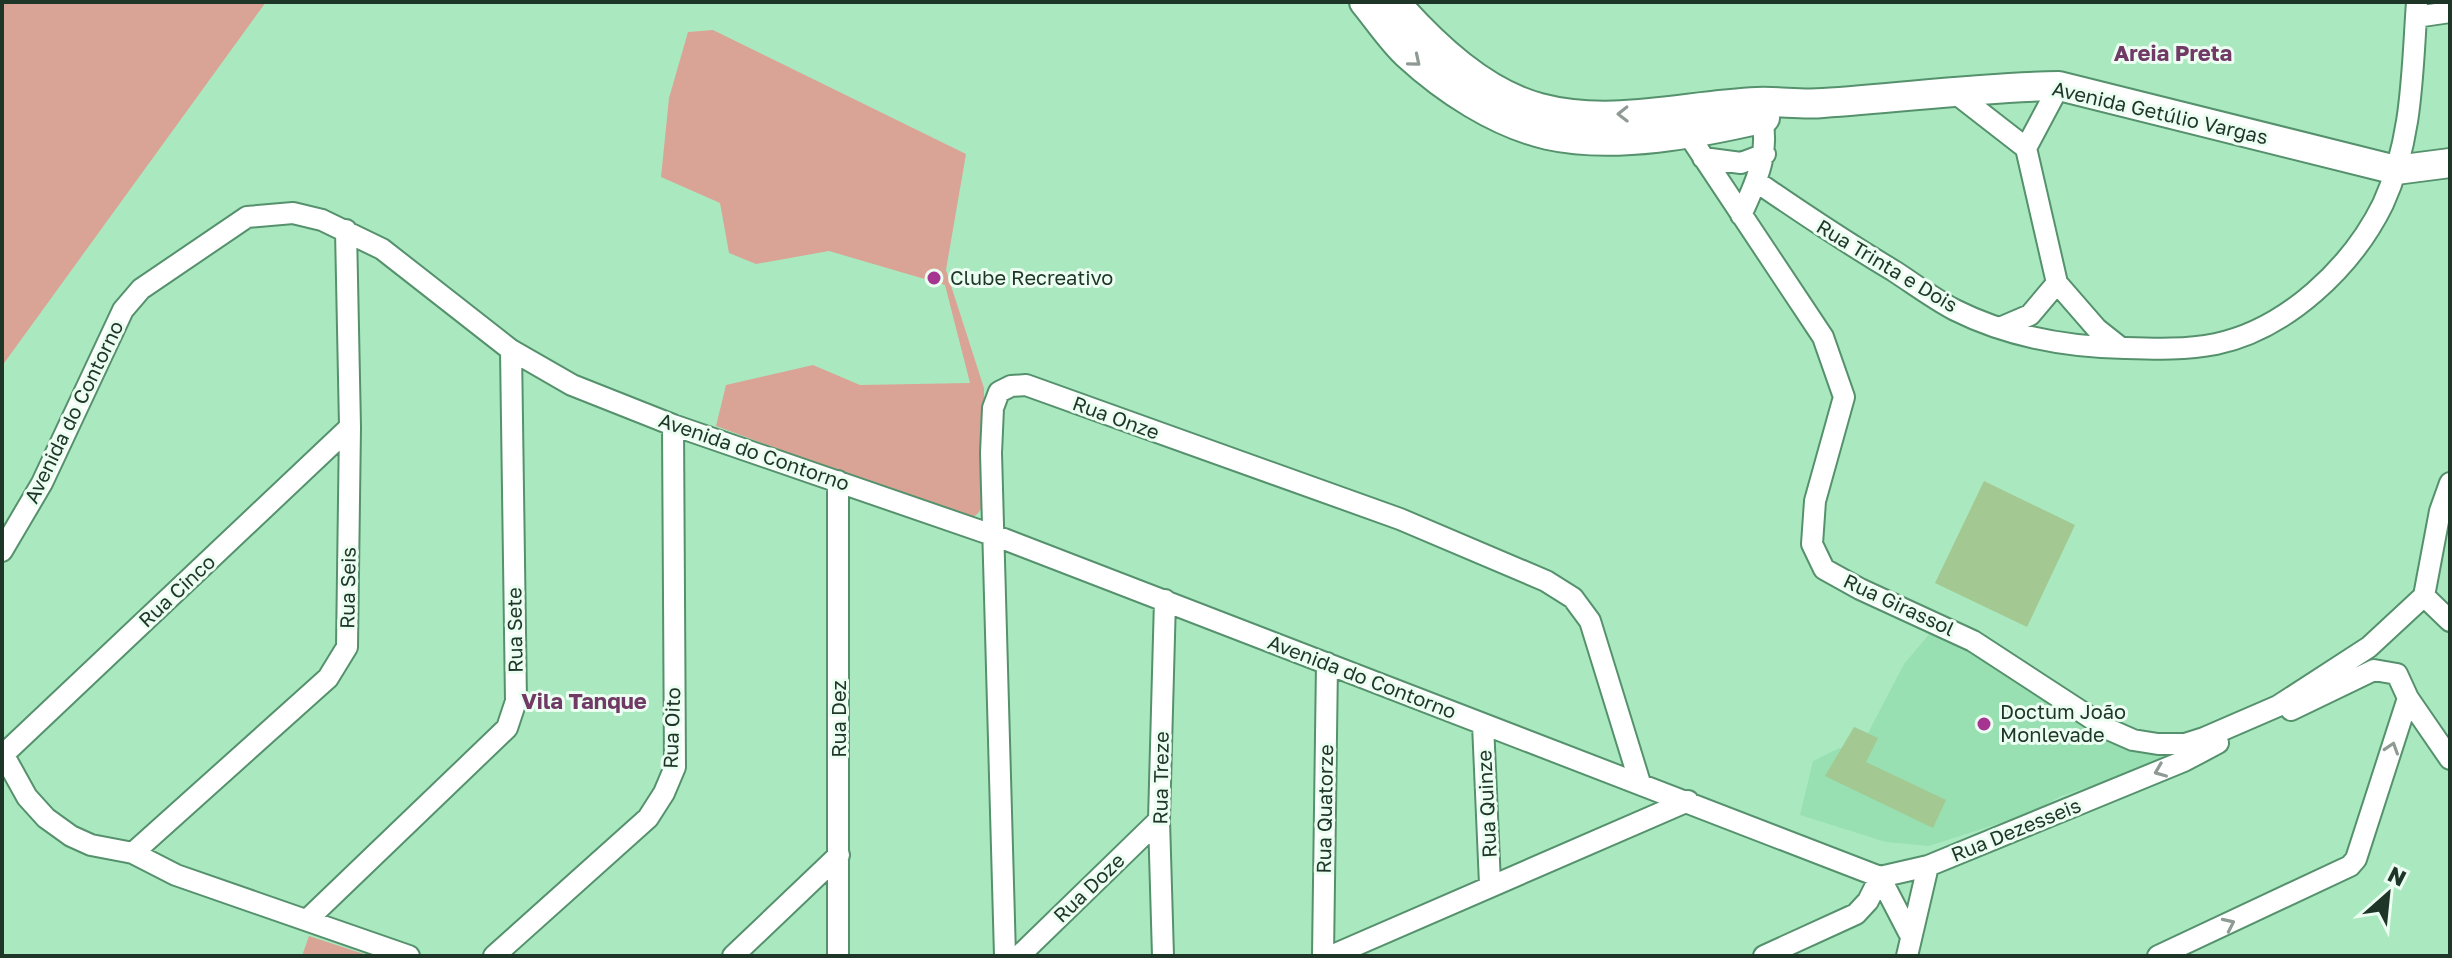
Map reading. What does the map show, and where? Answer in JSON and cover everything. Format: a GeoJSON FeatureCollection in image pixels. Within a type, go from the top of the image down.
{"type":"FeatureCollection","features":[{"type":"Feature","properties":{"kind":"main road","name":"Avenida Getúlio Vargas"},"geometry":{"type":"LineString","coordinates":[[1364,2],[1405,52],[1451,90],[1497,115],[1548,135],[1599,140],[1688,135],[1760,110],[1954,92],[2059,86],[2396,170],[2450,163]]}},
{"type":"Feature","properties":{"kind":"main road","name":"Avenida Getúlio Vargas"},"geometry":{"type":"LineString","coordinates":[[1395,2],[1423,33],[1500,91],[1539,108],[1688,135]]}},
{"type":"Feature","properties":{"kind":"street"},"geometry":{"type":"LineString","coordinates":[[2417,10],[2450,12]]}},
{"type":"Feature","properties":{"kind":"street","name":"Rua Trinta e Dois"},"geometry":{"type":"LineString","coordinates":[[1757,182],[1827,231],[1956,311],[2034,338],[2098,349],[2172,350],[2218,344],[2259,328],[2298,305],[2360,243],[2396,170],[2409,123],[2417,10]]}},
{"type":"Feature","properties":{"kind":"street"},"geometry":{"type":"LineString","coordinates":[[2026,148],[2059,86]]}},
{"type":"Feature","properties":{"kind":"street"},"geometry":{"type":"LineString","coordinates":[[1954,92],[2026,148],[2057,283],[2097,329],[2121,348]]}},
{"type":"Feature","properties":{"kind":"street"},"geometry":{"type":"LineString","coordinates":[[1741,215],[1757,182],[1765,154],[1760,110]]}},
{"type":"Feature","properties":{"kind":"street"},"geometry":{"type":"LineString","coordinates":[[1688,135],[1741,163],[1765,154]]}},
{"type":"Feature","properties":{"kind":"street","name":"Rua Girassol"},"geometry":{"type":"LineString","coordinates":[[1688,135],[1823,337],[1844,397],[1815,501],[1812,544],[1824,569],[1973,641],[2098,723],[2133,740],[2185,744],[2280,710]]}},
{"type":"Feature","properties":{"kind":"street","name":"Avenida do Contorno"},"geometry":{"type":"LineString","coordinates":[[2,551],[42,483],[123,310],[141,289],[247,217],[293,213],[346,230],[382,249],[511,350],[572,385],[673,425],[992,534],[1880,877]]}},
{"type":"Feature","properties":{"kind":"street","name":"Rua Seis"},"geometry":{"type":"LineString","coordinates":[[133,853],[338,666],[347,647],[350,427],[346,230]]}},
{"type":"Feature","properties":{"kind":"street"},"geometry":{"type":"LineString","coordinates":[[2002,327],[2030,315],[2057,283]]}},
{"type":"Feature","properties":{"kind":"street","name":"Rua Sete"},"geometry":{"type":"LineString","coordinates":[[307,920],[507,728],[516,701],[511,350]]}},
{"type":"Feature","properties":{"kind":"street","name":"Rua Onze"},"geometry":{"type":"LineString","coordinates":[[1005,956],[992,534],[993,408],[999,392],[1011,386],[1026,385],[1400,519],[1546,581],[1573,598],[1590,621],[1640,783]]}},
{"type":"Feature","properties":{"kind":"street","name":"Rua Oito"},"geometry":{"type":"LineString","coordinates":[[494,956],[648,818],[675,767],[673,425]]}},
{"type":"Feature","properties":{"kind":"street","name":"Rua Cinco"},"geometry":{"type":"LineString","coordinates":[[3,753],[350,427]]}},
{"type":"Feature","properties":{"kind":"street","name":"Rua Dez"},"geometry":{"type":"LineString","coordinates":[[838,481],[838,956]]}},
{"type":"Feature","properties":{"kind":"street"},"geometry":{"type":"LineString","coordinates":[[2280,710],[2369,647],[2424,596],[2450,483]]}},
{"type":"Feature","properties":{"kind":"street"},"geometry":{"type":"LineString","coordinates":[[2424,596],[2450,621]]}},
{"type":"Feature","properties":{"kind":"street","name":"Rua Treze"},"geometry":{"type":"LineString","coordinates":[[1163,956],[1159,820],[1165,600]]}},
{"type":"Feature","properties":{"kind":"street","name":"Rua Quatorze"},"geometry":{"type":"LineString","coordinates":[[1323,956],[1327,663]]}},
{"type":"Feature","properties":{"kind":"street"},"geometry":{"type":"LineString","coordinates":[[2280,710],[2374,670],[2397,674],[2408,698],[2450,759]]}},
{"type":"Feature","properties":{"kind":"street"},"geometry":{"type":"LineString","coordinates":[[2158,956],[2350,866],[2356,859],[2408,698]]}},
{"type":"Feature","properties":{"kind":"street","name":"Rua Dezesseis"},"geometry":{"type":"LineString","coordinates":[[1880,877],[1928,866],[2184,761],[2280,710]]}},
{"type":"Feature","properties":{"kind":"street","name":"Rua Quinze"},"geometry":{"type":"LineString","coordinates":[[1483,724],[1490,884]]}},
{"type":"Feature","properties":{"kind":"street"},"geometry":{"type":"LineString","coordinates":[[3,753],[27,797],[46,818],[71,836],[91,845],[133,853],[176,875],[409,956]]}},
{"type":"Feature","properties":{"kind":"street"},"geometry":{"type":"LineString","coordinates":[[1331,956],[1490,884],[1688,801]]}},
{"type":"Feature","properties":{"kind":"street","name":"Rua Doze"},"geometry":{"type":"LineString","coordinates":[[1019,956],[1159,820]]}},
{"type":"Feature","properties":{"kind":"street"},"geometry":{"type":"LineString","coordinates":[[733,956],[839,855]]}},
{"type":"Feature","properties":{"kind":"street"},"geometry":{"type":"LineString","coordinates":[[1907,956],[1909,933],[1928,866]]}},
{"type":"Feature","properties":{"kind":"street"},"geometry":{"type":"LineString","coordinates":[[1880,877],[1909,933]]}},
{"type":"Feature","properties":{"kind":"street"},"geometry":{"type":"LineString","coordinates":[[1764,956],[1856,914],[1868,901],[1880,877]]}},
{"type":"Feature","properties":{"kind":"shaded area"},"geometry":{"type":"Polygon","coordinates":[[[2,2],[266,2],[2,366],[2,2]]]}},
{"type":"Feature","properties":{"kind":"shaded area","name":"Clube Recreativo"},"geometry":{"type":"Polygon","coordinates":[[[713,30],[966,154],[946,270],[984,388],[984,496],[981,508],[974,516],[966,519],[716,426],[726,385],[813,365],[860,385],[970,383],[945,285],[829,251],[756,264],[729,253],[720,203],[661,177],[669,98],[688,32],[713,30]]]}},
{"type":"Feature","properties":{"kind":"shaded area","name":"Doctum João Monlevade"},"geometry":{"type":"Polygon","coordinates":[[[1932,631],[2080,714],[2177,751],[2134,772],[2061,796],[2031,813],[1929,846],[1886,842],[1800,815],[1813,761],[1839,748],[1843,750],[1854,727],[1868,733],[1904,664],[1932,631]]]}},
{"type":"Feature","properties":{"kind":"shaded area"},"geometry":{"type":"Polygon","coordinates":[[[309,936],[370,956],[302,956],[309,936]]]}},
{"type":"Feature","properties":{"kind":"building"},"geometry":{"type":"Polygon","coordinates":[[[1984,481],[2075,525],[2027,627],[1935,583],[1984,481]]]}},
{"type":"Feature","properties":{"kind":"building"},"geometry":{"type":"Polygon","coordinates":[[[1854,727],[1878,738],[1866,762],[1946,800],[1933,828],[1825,776],[1854,727]]]}},
{"type":"Feature","properties":{"kind":"place","name":"Clube Recreativo"},"geometry":{"type":"Point","coordinates":[934,278]}},
{"type":"Feature","properties":{"kind":"place","name":"Doctum João Monlevade"},"geometry":{"type":"Point","coordinates":[1984,724]}},
{"type":"Feature","properties":{"kind":"district","name":"Areia Preta"},"geometry":{"type":"Point","coordinates":[2173,53]}},
{"type":"Feature","properties":{"kind":"district","name":"Vila Tanque"},"geometry":{"type":"Point","coordinates":[584,701]}}]}
